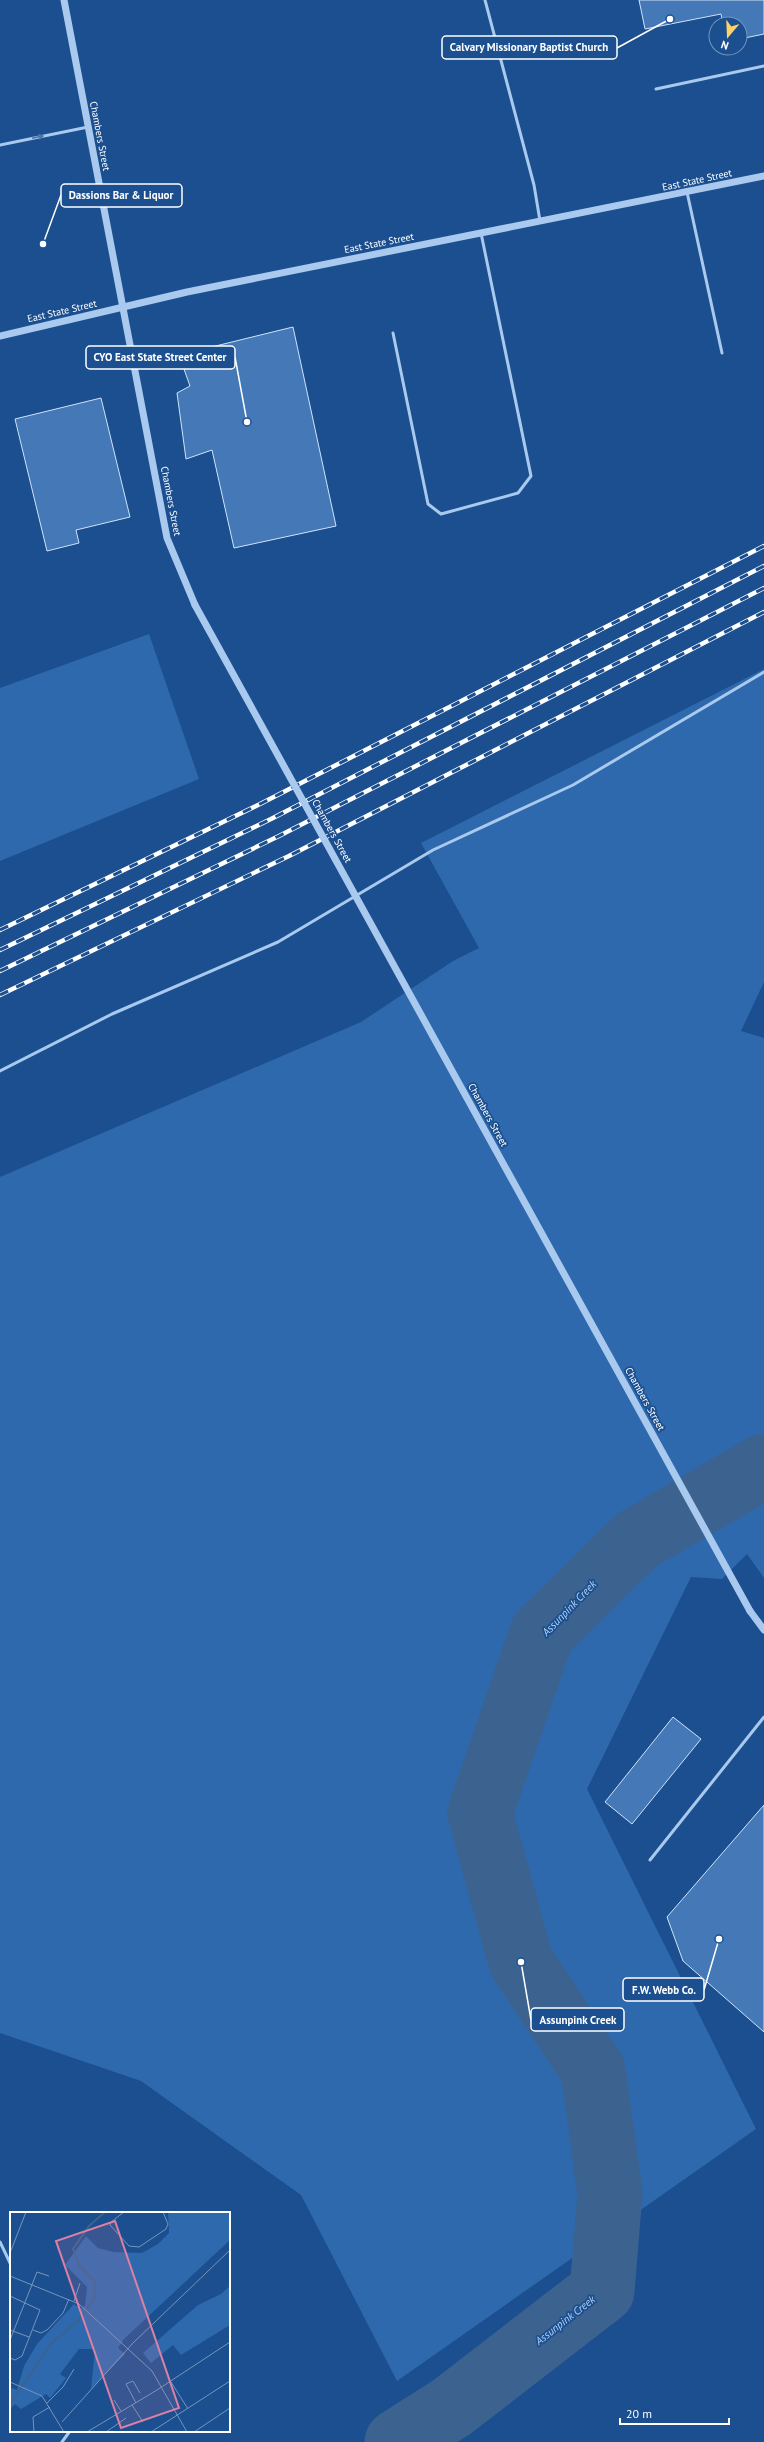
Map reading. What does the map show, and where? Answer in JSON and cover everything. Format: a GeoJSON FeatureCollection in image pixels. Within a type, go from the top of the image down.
{"type":"FeatureCollection","features":[{"type":"Feature","properties":{"kind":"street","name":"Chambers Street"},"geometry":{"type":"LineString","coordinates":[[64,0],[167,538],[195,605],[750,1611],[764,1630]]}},
{"type":"Feature","properties":{"kind":"street","name":"East State Street"},"geometry":{"type":"LineString","coordinates":[[0,336],[187,292],[764,176]]}},
{"type":"Feature","properties":{"kind":"lane"},"geometry":{"type":"LineString","coordinates":[[485,0],[534,185],[540,221]]}},
{"type":"Feature","properties":{"kind":"lane"},"geometry":{"type":"LineString","coordinates":[[656,89],[764,66]]}},
{"type":"Feature","properties":{"kind":"lane"},"geometry":{"type":"LineString","coordinates":[[0,145],[88,127]]}},
{"type":"Feature","properties":{"kind":"lane"},"geometry":{"type":"LineString","coordinates":[[687,192],[722,353]]}},
{"type":"Feature","properties":{"kind":"lane"},"geometry":{"type":"LineString","coordinates":[[393,332],[428,504],[441,514],[518,493],[530,476],[481,234]]}},
{"type":"Feature","properties":{"kind":"lane"},"geometry":{"type":"LineString","coordinates":[[0,1071],[112,1014],[278,942],[433,850],[574,786],[764,672]]}},
{"type":"Feature","properties":{"kind":"lane"},"geometry":{"type":"LineString","coordinates":[[650,1860],[764,1717]]}},
{"type":"Feature","properties":{"kind":"lane"},"geometry":{"type":"LineString","coordinates":[[0,2242],[10,2263]]}},
{"type":"Feature","properties":{"kind":"lane"},"geometry":{"type":"LineString","coordinates":[[62,2442],[69,2432]]}},
{"type":"Feature","properties":{"kind":"shaded area"},"geometry":{"type":"Polygon","coordinates":[[[149,634],[199,779],[0,861],[0,688],[149,634]]]}},
{"type":"Feature","properties":{"kind":"shaded area"},"geometry":{"type":"Polygon","coordinates":[[[764,669],[764,982],[741,1031],[764,1038],[764,1578],[747,1554],[722,1579],[691,1577],[587,1789],[756,2129],[397,2381],[301,2195],[141,2081],[0,2033],[0,1177],[361,1022],[453,961],[479,948],[421,843],[764,669]]]}},
{"type":"Feature","properties":{"kind":"building"},"geometry":{"type":"Polygon","coordinates":[[[639,0],[764,0],[764,34],[748,37],[748,16],[721,16],[721,14],[645,29],[639,0]]]}},
{"type":"Feature","properties":{"kind":"building"},"geometry":{"type":"Polygon","coordinates":[[[293,327],[336,526],[234,548],[212,450],[186,459],[177,393],[190,386],[179,355],[293,327]]]}},
{"type":"Feature","properties":{"kind":"building"},"geometry":{"type":"Polygon","coordinates":[[[101,398],[130,517],[76,530],[79,543],[47,551],[15,419],[101,398]]]}},
{"type":"Feature","properties":{"kind":"building"},"geometry":{"type":"Polygon","coordinates":[[[673,1717],[701,1739],[632,1824],[605,1802],[673,1717]]]}},
{"type":"Feature","properties":{"kind":"building"},"geometry":{"type":"Polygon","coordinates":[[[764,1805],[764,2032],[683,1961],[667,1917],[764,1805]]]}},
{"type":"Feature","properties":{"kind":"waterway","name":"Assunpink Creek"},"geometry":{"type":"LineString","coordinates":[[397,2442],[452,2407],[602,2291],[610,2193],[593,2070],[521,1962],[480,1813],[542,1633],[637,1540],[764,1466]]}},
{"type":"Feature","properties":{"kind":"railway"},"geometry":{"type":"LineString","coordinates":[[0,930],[262,803],[764,546]]}},
{"type":"Feature","properties":{"kind":"railway"},"geometry":{"type":"LineString","coordinates":[[0,950],[271,819],[764,566]]}},
{"type":"Feature","properties":{"kind":"railway"},"geometry":{"type":"LineString","coordinates":[[0,971],[279,836],[764,588]]}},
{"type":"Feature","properties":{"kind":"railway"},"geometry":{"type":"LineString","coordinates":[[0,995],[289,856],[764,612]]}},
{"type":"Feature","properties":{"kind":"place","name":"Calvary Missionary Baptist Church"},"geometry":{"type":"Point","coordinates":[670,19]}},
{"type":"Feature","properties":{"kind":"place","name":"Dassions Bar & Liquor"},"geometry":{"type":"Point","coordinates":[43,244]}},
{"type":"Feature","properties":{"kind":"place","name":"CYO East State Street Center"},"geometry":{"type":"Point","coordinates":[247,422]}},
{"type":"Feature","properties":{"kind":"place","name":"F.W. Webb Co."},"geometry":{"type":"Point","coordinates":[719,1939]}},
{"type":"Feature","properties":{"kind":"place","name":"Assunpink Creek"},"geometry":{"type":"Point","coordinates":[521,1962]}}]}
